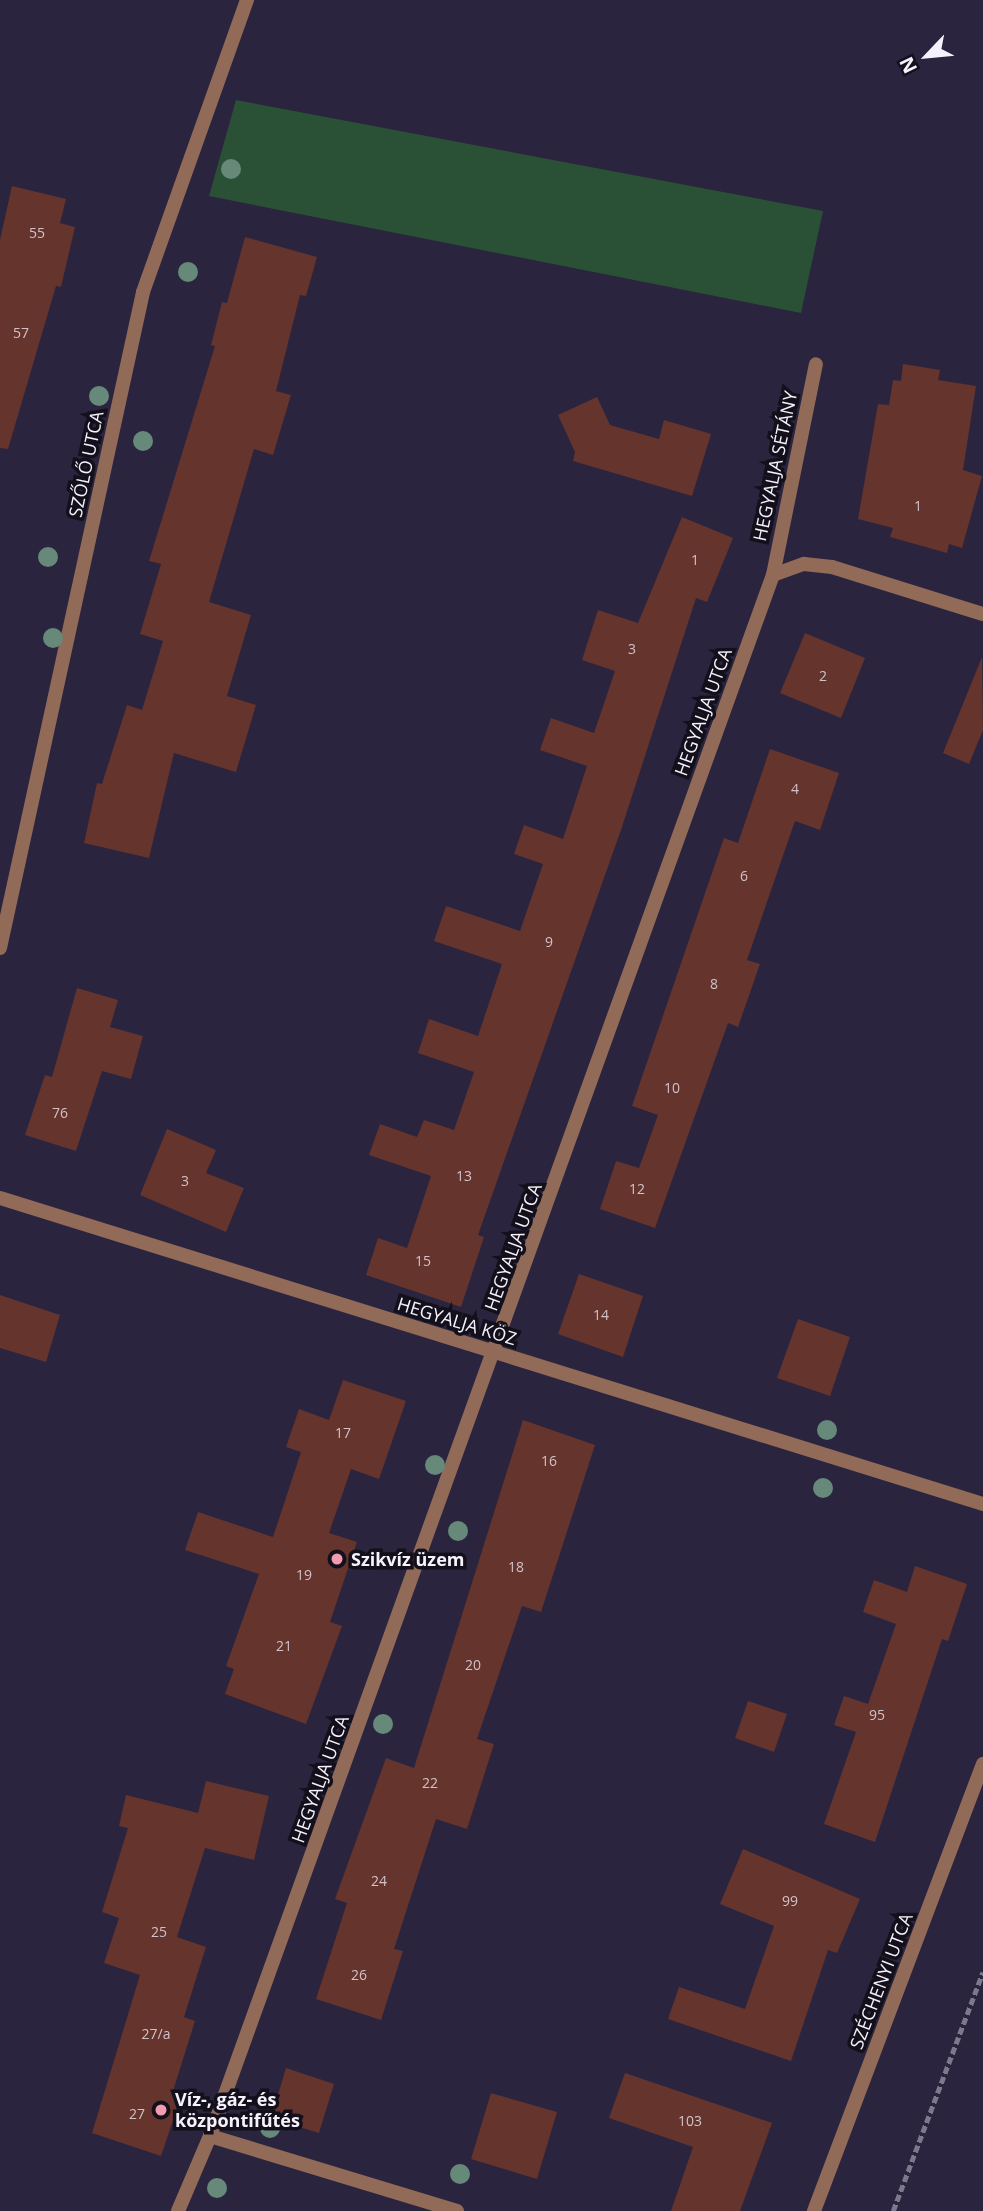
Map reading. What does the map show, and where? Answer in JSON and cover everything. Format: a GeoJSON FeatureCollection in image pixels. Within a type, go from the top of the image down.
{"type":"FeatureCollection","features":[{"type":"Feature","properties":{"kind":"street","name":"SZŐLŐ UTCA"},"geometry":{"type":"LineString","coordinates":[[0,948],[143,292],[247,0]]}},
{"type":"Feature","properties":{"kind":"street","name":"HEGYALJA SÉTÁNY"},"geometry":{"type":"LineString","coordinates":[[773,575],[816,364]]}},
{"type":"Feature","properties":{"kind":"street"},"geometry":{"type":"LineString","coordinates":[[773,575],[804,564],[832,567],[983,614]]}},
{"type":"Feature","properties":{"kind":"street","name":"HEGYALJA UTCA"},"geometry":{"type":"LineString","coordinates":[[178,2211],[210,2136],[495,1353],[773,575]]}},
{"type":"Feature","properties":{"kind":"street","name":"HEGYALJA KÖZ"},"geometry":{"type":"LineString","coordinates":[[0,1198],[983,1504]]}},
{"type":"Feature","properties":{"kind":"street","name":"SZÉCHENYI UTCA"},"geometry":{"type":"LineString","coordinates":[[814,2211],[983,1764]]}},
{"type":"Feature","properties":{"kind":"street"},"geometry":{"type":"LineString","coordinates":[[210,2136],[457,2211]]}},
{"type":"Feature","properties":{"kind":"path"},"geometry":{"type":"LineString","coordinates":[[893,2211],[983,1972]]}},
{"type":"Feature","properties":{"kind":"green space"},"geometry":{"type":"Polygon","coordinates":[[[236,100],[823,211],[801,313],[209,196],[236,100]]]}},
{"type":"Feature","properties":{"kind":"building"},"geometry":{"type":"Polygon","coordinates":[[[12,186],[66,199],[60,223],[75,227],[61,287],[56,286],[8,449],[0,448],[0,240],[12,186]]]}},
{"type":"Feature","properties":{"kind":"building"},"geometry":{"type":"Polygon","coordinates":[[[245,237],[317,257],[306,296],[300,295],[276,391],[291,395],[273,455],[254,449],[209,602],[251,615],[227,696],[256,705],[236,772],[174,753],[149,858],[84,843],[97,783],[102,784],[127,705],[142,710],[163,641],[140,634],[161,564],[149,561],[215,346],[211,345],[222,302],[227,303],[245,237]]]}},
{"type":"Feature","properties":{"kind":"building"},"geometry":{"type":"Polygon","coordinates":[[[903,364],[940,370],[938,380],[976,386],[963,470],[982,476],[962,548],[949,544],[947,553],[890,537],[893,528],[858,519],[878,404],[889,405],[893,380],[901,381],[903,364]]]}},
{"type":"Feature","properties":{"kind":"building"},"geometry":{"type":"Polygon","coordinates":[[[597,397],[610,425],[659,439],[664,420],[711,434],[692,496],[573,461],[575,452],[558,415],[597,397]]]}},
{"type":"Feature","properties":{"kind":"building"},"geometry":{"type":"Polygon","coordinates":[[[682,517],[733,538],[707,602],[696,598],[622,827],[478,1235],[484,1237],[461,1307],[366,1275],[378,1238],[407,1248],[431,1176],[369,1155],[380,1124],[417,1137],[424,1120],[454,1130],[474,1072],[418,1053],[429,1019],[478,1036],[502,964],[434,941],[446,906],[520,931],[543,864],[514,854],[524,825],[563,839],[587,766],[540,750],[551,718],[594,733],[615,671],[582,660],[598,610],[638,623],[682,517]]]}},
{"type":"Feature","properties":{"kind":"building"},"geometry":{"type":"Polygon","coordinates":[[[805,633],[865,658],[841,718],[780,693],[805,633]]]}},
{"type":"Feature","properties":{"kind":"building"},"geometry":{"type":"Polygon","coordinates":[[[982,657],[983,730],[969,764],[943,753],[982,657]]]}},
{"type":"Feature","properties":{"kind":"building"},"geometry":{"type":"Polygon","coordinates":[[[770,749],[839,773],[820,830],[795,821],[747,960],[760,964],[738,1027],[728,1023],[655,1228],[600,1209],[616,1161],[639,1168],[658,1115],[632,1106],[724,838],[738,843],[770,749]]]}},
{"type":"Feature","properties":{"kind":"building"},"geometry":{"type":"Polygon","coordinates":[[[77,988],[118,1000],[110,1027],[143,1036],[131,1079],[102,1071],[76,1151],[25,1135],[45,1075],[52,1077],[77,988]]]}},
{"type":"Feature","properties":{"kind":"building"},"geometry":{"type":"Polygon","coordinates":[[[167,1129],[216,1150],[206,1173],[244,1188],[226,1232],[140,1195],[167,1129]]]}},
{"type":"Feature","properties":{"kind":"building"},"geometry":{"type":"Polygon","coordinates":[[[579,1274],[643,1296],[623,1357],[558,1334],[579,1274]]]}},
{"type":"Feature","properties":{"kind":"building"},"geometry":{"type":"Polygon","coordinates":[[[0,1295],[60,1315],[46,1362],[0,1348],[0,1295]]]}},
{"type":"Feature","properties":{"kind":"building"},"geometry":{"type":"Polygon","coordinates":[[[798,1319],[850,1337],[830,1396],[777,1378],[798,1319]]]}},
{"type":"Feature","properties":{"kind":"building"},"geometry":{"type":"Polygon","coordinates":[[[343,1380],[406,1401],[379,1479],[351,1469],[329,1533],[357,1542],[330,1622],[342,1626],[306,1724],[225,1694],[234,1669],[226,1666],[259,1574],[185,1550],[198,1512],[273,1537],[301,1452],[286,1447],[299,1409],[329,1420],[343,1380]]]}},
{"type":"Feature","properties":{"kind":"building"},"geometry":{"type":"Polygon","coordinates":[[[523,1420],[595,1445],[541,1612],[522,1606],[477,1739],[494,1744],[467,1829],[436,1819],[394,1949],[403,1951],[381,2020],[316,1999],[347,1903],[335,1899],[386,1758],[414,1768],[523,1420]]]}},
{"type":"Feature","properties":{"kind":"building"},"geometry":{"type":"Polygon","coordinates":[[[915,1566],[967,1584],[948,1641],[942,1639],[875,1842],[824,1824],[856,1732],[834,1725],[844,1696],[868,1704],[896,1624],[863,1612],[874,1580],[907,1592],[915,1566]]]}},
{"type":"Feature","properties":{"kind":"building"},"geometry":{"type":"Polygon","coordinates":[[[748,1701],[787,1714],[774,1752],[735,1738],[748,1701]]]}},
{"type":"Feature","properties":{"kind":"building"},"geometry":{"type":"Polygon","coordinates":[[[206,1781],[269,1796],[254,1860],[205,1848],[177,1937],[206,1947],[184,2017],[195,2021],[173,2091],[182,2094],[161,2156],[92,2133],[140,1975],[104,1963],[119,1918],[102,1912],[128,1828],[119,1826],[126,1795],[198,1813],[206,1781]]]}},
{"type":"Feature","properties":{"kind":"building"},"geometry":{"type":"Polygon","coordinates":[[[743,1849],[860,1899],[837,1953],[828,1950],[791,2061],[668,2019],[679,1987],[745,2009],[774,1926],[720,1904],[743,1849]]]}},
{"type":"Feature","properties":{"kind":"building"},"geometry":{"type":"Polygon","coordinates":[[[286,2068],[334,2084],[319,2133],[271,2118],[286,2068]]]}},
{"type":"Feature","properties":{"kind":"building"},"geometry":{"type":"Polygon","coordinates":[[[625,2073],[772,2123],[740,2211],[671,2211],[693,2147],[609,2118],[625,2073]]]}},
{"type":"Feature","properties":{"kind":"building"},"geometry":{"type":"Polygon","coordinates":[[[491,2093],[557,2112],[537,2179],[471,2159],[491,2093]]]}},
{"type":"Feature","properties":{"kind":"place","name":"Szikvíz üzem"},"geometry":{"type":"Point","coordinates":[337,1559]}},
{"type":"Feature","properties":{"kind":"place","name":"Víz-, gáz- és központifűtés"},"geometry":{"type":"Point","coordinates":[161,2110]}}]}
